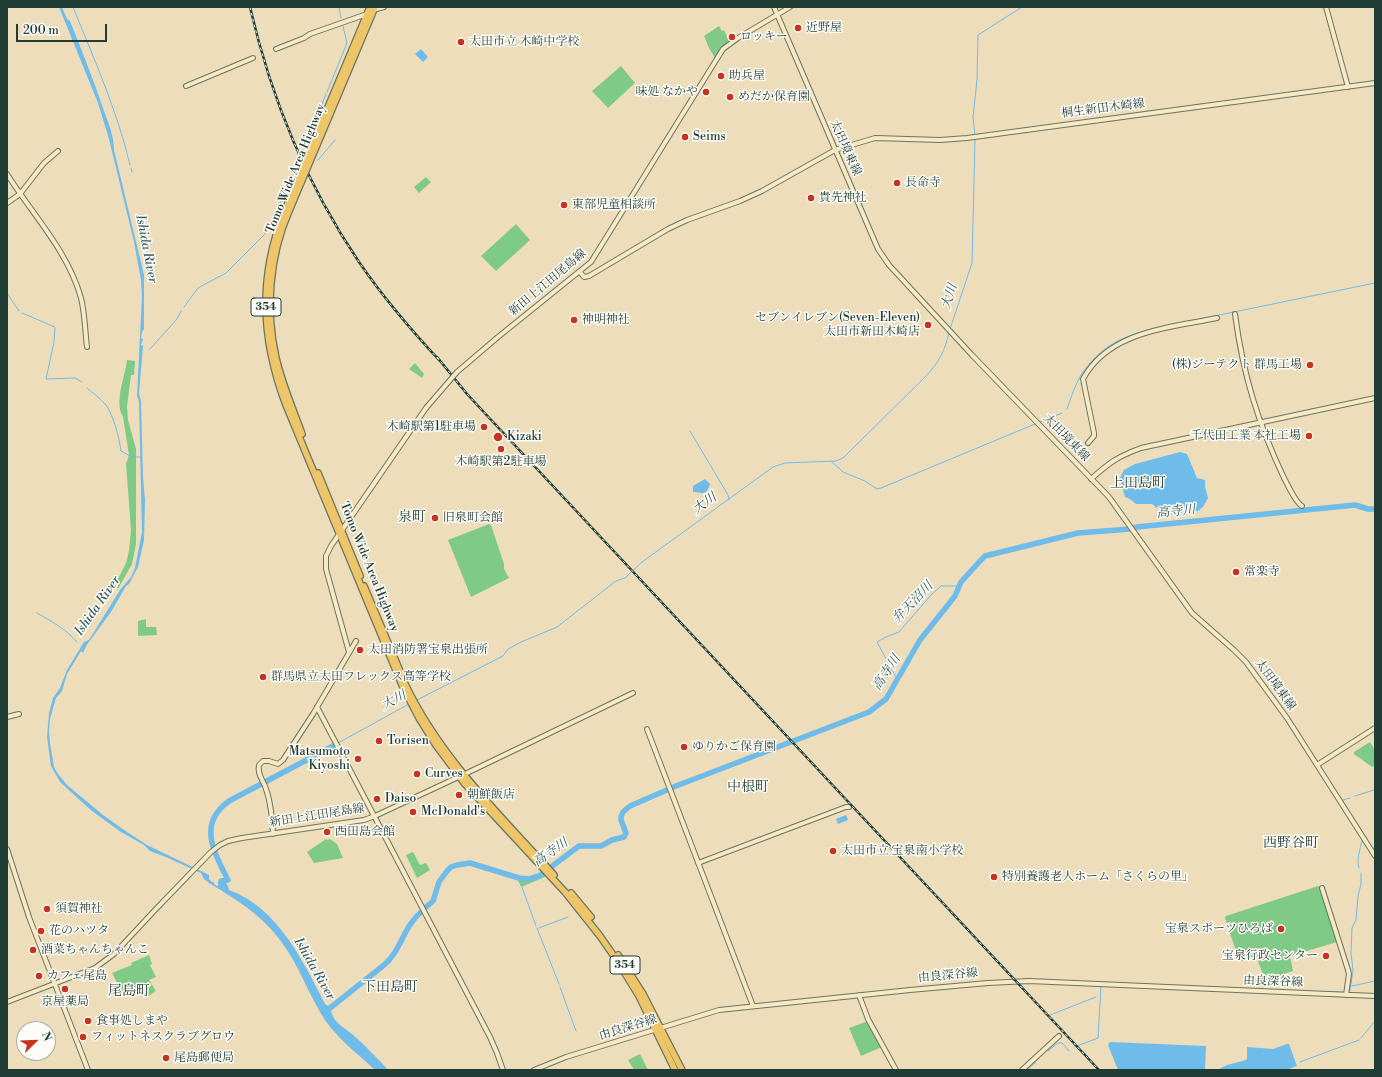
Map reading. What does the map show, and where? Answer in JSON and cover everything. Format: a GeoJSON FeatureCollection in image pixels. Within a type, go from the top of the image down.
{"type":"FeatureCollection","features":[{"type":"Feature","properties":{"kind":"highway","name":"Tomo Wide Area Highway"},"geometry":{"type":"LineString","coordinates":[[328,113],[368,14],[373,8]]}},
{"type":"Feature","properties":{"kind":"highway","name":"Tomo Wide Area Highway"},"geometry":{"type":"LineString","coordinates":[[341,532],[294,423],[274,370],[269,347],[266,318],[266,298],[269,268],[276,234],[373,8]]}},
{"type":"Feature","properties":{"kind":"highway","name":"Tomo Wide Area Highway"},"geometry":{"type":"LineString","coordinates":[[287,211],[276,254],[271,286],[271,327],[276,358],[306,443],[392,663],[436,745],[462,776],[584,909],[613,947],[643,994],[675,1070]]}},
{"type":"Feature","properties":{"kind":"highway"},"geometry":{"type":"LineString","coordinates":[[291,403],[290,406],[294,423]]}},
{"type":"Feature","properties":{"kind":"highway","name":"Tomo Wide Area Highway"},"geometry":{"type":"LineString","coordinates":[[658,1029],[682,1070]]}},
{"type":"Feature","properties":{"kind":"main road"},"geometry":{"type":"LineString","coordinates":[[373,8],[384,7]]}},
{"type":"Feature","properties":{"kind":"main road","name":"太田境東線"},"geometry":{"type":"LineString","coordinates":[[774,7],[881,253],[892,268],[951,332],[1109,497],[1192,613],[1234,650],[1258,678],[1287,718],[1375,856]]}},
{"type":"Feature","properties":{"kind":"main road","name":"新田上江田尾島線"},"geometry":{"type":"LineString","coordinates":[[349,652],[325,561],[329,550],[341,532],[426,408],[459,369],[591,262],[723,49],[738,38],[790,7]]}},
{"type":"Feature","properties":{"kind":"main road"},"geometry":{"type":"LineString","coordinates":[[1326,7],[1348,87]]}},
{"type":"Feature","properties":{"kind":"main road"},"geometry":{"type":"LineString","coordinates":[[276,49],[304,38],[310,34],[368,14]]}},
{"type":"Feature","properties":{"kind":"main road"},"geometry":{"type":"LineString","coordinates":[[186,86],[254,58]]}},
{"type":"Feature","properties":{"kind":"main road","name":"桐生新田木崎線"},"geometry":{"type":"LineString","coordinates":[[580,272],[584,277],[589,276],[668,229],[687,220],[740,201],[762,191],[835,150],[876,138],[940,140],[1375,83]]}},
{"type":"Feature","properties":{"kind":"main road"},"geometry":{"type":"LineString","coordinates":[[7,203],[20,194],[40,166],[58,151]]}},
{"type":"Feature","properties":{"kind":"main road"},"geometry":{"type":"LineString","coordinates":[[7,174],[65,260],[82,302],[87,347]]}},
{"type":"Feature","properties":{"kind":"main road"},"geometry":{"type":"LineString","coordinates":[[1235,314],[1247,380],[1260,423],[1287,484],[1302,506]]}},
{"type":"Feature","properties":{"kind":"main road"},"geometry":{"type":"LineString","coordinates":[[1088,444],[1094,436],[1094,433],[1083,379],[1097,359],[1118,344],[1136,336],[1217,318]]}},
{"type":"Feature","properties":{"kind":"main road"},"geometry":{"type":"LineString","coordinates":[[1092,479],[1109,463],[1121,455],[1141,448],[1375,398]]}},
{"type":"Feature","properties":{"kind":"main road"},"geometry":{"type":"LineString","coordinates":[[274,834],[271,808],[258,770],[260,763],[266,761],[278,764],[283,760],[317,707],[356,641],[348,640],[344,633]]}},
{"type":"Feature","properties":{"kind":"main road","name":"新田上江田尾島線"},"geometry":{"type":"LineString","coordinates":[[54,984],[95,968],[114,954],[197,865],[218,846],[234,840],[364,820],[375,816],[462,776],[633,693]]}},
{"type":"Feature","properties":{"kind":"main road"},"geometry":{"type":"LineString","coordinates":[[317,707],[490,1037],[503,1070]]}},
{"type":"Feature","properties":{"kind":"main road"},"geometry":{"type":"LineString","coordinates":[[7,717],[19,714]]}},
{"type":"Feature","properties":{"kind":"main road"},"geometry":{"type":"LineString","coordinates":[[647,729],[752,1006]]}},
{"type":"Feature","properties":{"kind":"main road"},"geometry":{"type":"LineString","coordinates":[[1317,764],[1375,729]]}},
{"type":"Feature","properties":{"kind":"main road"},"geometry":{"type":"LineString","coordinates":[[698,863],[846,807],[849,808]]}},
{"type":"Feature","properties":{"kind":"main road"},"geometry":{"type":"LineString","coordinates":[[7,849],[27,912],[88,1070]]}},
{"type":"Feature","properties":{"kind":"main road"},"geometry":{"type":"LineString","coordinates":[[1322,888],[1348,970],[1346,995]]}},
{"type":"Feature","properties":{"kind":"main road","name":"由良深谷線"},"geometry":{"type":"LineString","coordinates":[[534,1070],[566,1057],[719,1010],[988,983],[1029,981],[1375,996]]}},
{"type":"Feature","properties":{"kind":"main road"},"geometry":{"type":"LineString","coordinates":[[7,1002],[54,984]]}},
{"type":"Feature","properties":{"kind":"main road"},"geometry":{"type":"LineString","coordinates":[[859,995],[868,1020],[896,1070]]}},
{"type":"Feature","properties":{"kind":"main road"},"geometry":{"type":"LineString","coordinates":[[1022,1070],[1059,1036]]}},
{"type":"Feature","properties":{"kind":"green space"},"geometry":{"type":"Polygon","coordinates":[[[719,26],[722,31],[724,30],[729,41],[720,50],[715,58],[704,36],[719,26]]]}},
{"type":"Feature","properties":{"kind":"green space"},"geometry":{"type":"Polygon","coordinates":[[[621,66],[635,83],[608,108],[592,91],[621,66]]]}},
{"type":"Feature","properties":{"kind":"green space"},"geometry":{"type":"Polygon","coordinates":[[[426,177],[431,182],[419,193],[414,187],[426,177]]]}},
{"type":"Feature","properties":{"kind":"green space"},"geometry":{"type":"Polygon","coordinates":[[[516,224],[530,240],[496,271],[481,256],[516,224]]]}},
{"type":"Feature","properties":{"kind":"green space"},"geometry":{"type":"Polygon","coordinates":[[[127,360],[135,361],[134,375],[131,375],[127,407],[128,420],[136,449],[136,544],[132,564],[118,589],[115,585],[126,563],[131,530],[126,464],[129,455],[120,404],[121,389],[127,360]]]}},
{"type":"Feature","properties":{"kind":"green space"},"geometry":{"type":"Polygon","coordinates":[[[415,363],[424,374],[422,378],[409,369],[415,363]]]}},
{"type":"Feature","properties":{"kind":"green space"},"geometry":{"type":"Polygon","coordinates":[[[489,524],[491,525],[504,564],[504,569],[509,578],[471,597],[448,540],[489,524]]]}},
{"type":"Feature","properties":{"kind":"green space"},"geometry":{"type":"Polygon","coordinates":[[[146,619],[146,627],[156,627],[157,635],[138,636],[138,621],[146,619]]]}},
{"type":"Feature","properties":{"kind":"green space"},"geometry":{"type":"Polygon","coordinates":[[[1370,742],[1375,750],[1375,765],[1372,767],[1354,754],[1354,752],[1370,742]]]}},
{"type":"Feature","properties":{"kind":"green space"},"geometry":{"type":"Polygon","coordinates":[[[326,839],[330,839],[337,844],[343,858],[314,863],[307,852],[326,839]]]}},
{"type":"Feature","properties":{"kind":"green space"},"geometry":{"type":"Polygon","coordinates":[[[413,852],[420,865],[426,863],[430,870],[417,878],[406,855],[413,852]]]}},
{"type":"Feature","properties":{"kind":"green space"},"geometry":{"type":"Polygon","coordinates":[[[483,868],[504,876],[486,870],[484,871],[483,868]]]}},
{"type":"Feature","properties":{"kind":"green space"},"geometry":{"type":"Polygon","coordinates":[[[543,874],[545,877],[521,887],[521,883],[519,883],[518,880],[506,876],[529,879],[536,878],[543,874]]]}},
{"type":"Feature","properties":{"kind":"green space","name":"宝泉スポーツひろば"},"geometry":{"type":"Polygon","coordinates":[[[1318,886],[1320,887],[1337,942],[1290,956],[1293,971],[1265,980],[1256,956],[1241,961],[1239,960],[1225,918],[1226,916],[1318,886]]]}},
{"type":"Feature","properties":{"kind":"green space"},"geometry":{"type":"Polygon","coordinates":[[[149,955],[152,964],[150,965],[156,977],[149,980],[156,991],[147,997],[141,988],[123,994],[112,973],[132,965],[131,963],[149,955]]]}},
{"type":"Feature","properties":{"kind":"green space"},"geometry":{"type":"Polygon","coordinates":[[[868,1021],[882,1047],[861,1056],[849,1028],[868,1021]]]}},
{"type":"Feature","properties":{"kind":"green space"},"geometry":{"type":"Polygon","coordinates":[[[640,1054],[648,1070],[634,1070],[628,1060],[640,1054]]]}},
{"type":"Feature","properties":{"kind":"water"},"geometry":{"type":"Polygon","coordinates":[[[59,7],[62,7],[67,19],[70,21],[109,126],[144,275],[144,329],[141,338],[143,339],[141,345],[143,346],[139,394],[141,401],[145,500],[144,540],[138,567],[111,612],[86,646],[83,653],[81,651],[67,674],[62,691],[56,698],[50,719],[49,731],[54,767],[67,785],[103,815],[127,832],[147,845],[209,875],[209,879],[217,886],[219,885],[218,883],[220,879],[222,880],[225,882],[229,890],[246,898],[262,909],[287,938],[298,954],[335,1020],[362,1043],[388,1070],[375,1070],[330,1027],[320,1012],[289,953],[281,941],[263,921],[232,897],[209,883],[204,879],[201,873],[150,851],[144,845],[121,832],[92,811],[61,783],[51,766],[47,737],[49,713],[53,698],[60,688],[67,670],[84,642],[89,640],[120,590],[131,577],[135,568],[142,532],[139,402],[137,396],[142,296],[141,280],[134,242],[109,139],[98,103],[59,7]]]}},
{"type":"Feature","properties":{"kind":"water"},"geometry":{"type":"Polygon","coordinates":[[[421,49],[428,57],[423,62],[415,54],[421,49]]]}},
{"type":"Feature","properties":{"kind":"water"},"geometry":{"type":"Polygon","coordinates":[[[1180,452],[1187,454],[1197,478],[1205,480],[1208,498],[1203,507],[1198,511],[1164,514],[1152,504],[1136,504],[1125,497],[1120,478],[1124,470],[1135,464],[1180,452]]]}},
{"type":"Feature","properties":{"kind":"water"},"geometry":{"type":"Polygon","coordinates":[[[705,479],[710,484],[707,491],[704,493],[693,492],[693,486],[705,479]]]}},
{"type":"Feature","properties":{"kind":"water"},"geometry":{"type":"Polygon","coordinates":[[[846,815],[848,820],[838,824],[836,819],[846,815]]]}},
{"type":"Feature","properties":{"kind":"water"},"geometry":{"type":"Polygon","coordinates":[[[1110,1042],[1206,1046],[1205,1070],[1118,1070],[1108,1045],[1110,1042]]]}},
{"type":"Feature","properties":{"kind":"water"},"geometry":{"type":"Polygon","coordinates":[[[1289,1044],[1297,1066],[1286,1070],[1217,1070],[1227,1065],[1246,1060],[1247,1047],[1273,1049],[1289,1044]]]}},
{"type":"Feature","properties":{"kind":"waterway"},"geometry":{"type":"LineString","coordinates":[[73,7],[119,124],[130,165]]}},
{"type":"Feature","properties":{"kind":"waterway"},"geometry":{"type":"LineString","coordinates":[[339,7],[341,18]]}},
{"type":"Feature","properties":{"kind":"waterway","name":"大川"},"geometry":{"type":"LineString","coordinates":[[975,136],[973,117],[977,80],[978,35],[1022,7]]}},
{"type":"Feature","properties":{"kind":"waterway"},"geometry":{"type":"LineString","coordinates":[[327,92],[347,43],[343,26]]}},
{"type":"Feature","properties":{"kind":"waterway"},"geometry":{"type":"LineString","coordinates":[[320,109],[326,94]]}},
{"type":"Feature","properties":{"kind":"waterway"},"geometry":{"type":"LineString","coordinates":[[318,160],[335,140]]}},
{"type":"Feature","properties":{"kind":"waterway","name":"大川"},"geometry":{"type":"LineString","coordinates":[[950,329],[972,263],[975,140]]}},
{"type":"Feature","properties":{"kind":"waterway"},"geometry":{"type":"LineString","coordinates":[[131,168],[132,172]]}},
{"type":"Feature","properties":{"kind":"waterway"},"geometry":{"type":"LineString","coordinates":[[270,226],[288,184]]}},
{"type":"Feature","properties":{"kind":"waterway"},"geometry":{"type":"LineString","coordinates":[[184,307],[198,288],[226,273],[267,231]]}},
{"type":"Feature","properties":{"kind":"waterway"},"geometry":{"type":"LineString","coordinates":[[1195,320],[1375,283]]}},
{"type":"Feature","properties":{"kind":"waterway"},"geometry":{"type":"LineString","coordinates":[[7,293],[19,311]]}},
{"type":"Feature","properties":{"kind":"waterway"},"geometry":{"type":"LineString","coordinates":[[150,349],[177,319],[181,311]]}},
{"type":"Feature","properties":{"kind":"waterway"},"geometry":{"type":"LineString","coordinates":[[22,313],[55,327],[54,342],[46,379],[75,378],[82,382]]}},
{"type":"Feature","properties":{"kind":"waterway"},"geometry":{"type":"LineString","coordinates":[[1067,409],[1081,375],[1096,356],[1123,338],[1157,328]]}},
{"type":"Feature","properties":{"kind":"waterway","name":"大川"},"geometry":{"type":"LineString","coordinates":[[415,701],[503,656],[508,649],[521,642],[557,627],[616,581],[625,578],[642,562],[773,467],[785,463],[836,461],[843,458],[931,371],[946,345],[949,332]]}},
{"type":"Feature","properties":{"kind":"waterway"},"geometry":{"type":"LineString","coordinates":[[87,388],[102,401],[109,410],[116,427],[121,451],[132,457],[141,457]]}},
{"type":"Feature","properties":{"kind":"waterway"},"geometry":{"type":"LineString","coordinates":[[1040,422],[1062,413]]}},
{"type":"Feature","properties":{"kind":"waterway"},"geometry":{"type":"LineString","coordinates":[[831,461],[843,472],[865,481],[877,489],[1035,424]]}},
{"type":"Feature","properties":{"kind":"waterway"},"geometry":{"type":"LineString","coordinates":[[690,431],[728,495],[729,500]]}},
{"type":"Feature","properties":{"kind":"waterway","name":"高寺川"},"geometry":{"type":"LineString","coordinates":[[425,908],[433,901],[439,882],[451,867],[470,863],[519,878],[529,879],[539,876],[579,846],[601,846],[612,840],[624,837],[626,833],[621,817],[623,812],[630,806],[676,786],[869,712],[886,699],[920,640],[955,596],[961,582],[985,556],[1078,533],[1130,529],[1137,527],[1355,505],[1368,509],[1375,509]]}},
{"type":"Feature","properties":{"kind":"waterway","name":"弁天沼川"},"geometry":{"type":"LineString","coordinates":[[897,679],[877,642],[899,632],[931,595],[941,586],[959,586]]}},
{"type":"Feature","properties":{"kind":"waterway","name":"Ishida River"},"geometry":{"type":"LineString","coordinates":[[37,613],[63,629],[77,642]]}},
{"type":"Feature","properties":{"kind":"waterway","name":"大川"},"geometry":{"type":"LineString","coordinates":[[338,743],[409,704]]}},
{"type":"Feature","properties":{"kind":"waterway","name":"大川"},"geometry":{"type":"LineString","coordinates":[[221,886],[221,881],[228,880],[211,839],[213,819],[219,810],[229,801],[333,746]]}},
{"type":"Feature","properties":{"kind":"waterway"},"geometry":{"type":"LineString","coordinates":[[1355,796],[1374,790]]}},
{"type":"Feature","properties":{"kind":"waterway"},"geometry":{"type":"LineString","coordinates":[[1350,798],[1343,800],[1343,802],[1365,836]]}},
{"type":"Feature","properties":{"kind":"waterway"},"geometry":{"type":"LineString","coordinates":[[1359,868],[1358,858],[1362,841]]}},
{"type":"Feature","properties":{"kind":"waterway"},"geometry":{"type":"LineString","coordinates":[[1349,991],[1353,970],[1351,953],[1352,928],[1356,920],[1361,873]]}},
{"type":"Feature","properties":{"kind":"waterway"},"geometry":{"type":"LineString","coordinates":[[522,887],[536,926]]}},
{"type":"Feature","properties":{"kind":"waterway","name":"高寺川"},"geometry":{"type":"LineString","coordinates":[[325,1012],[390,959],[410,924],[422,911]]}},
{"type":"Feature","properties":{"kind":"waterway"},"geometry":{"type":"LineString","coordinates":[[539,928],[568,917]]}},
{"type":"Feature","properties":{"kind":"waterway"},"geometry":{"type":"LineString","coordinates":[[537,928],[559,984]]}},
{"type":"Feature","properties":{"kind":"waterway"},"geometry":{"type":"LineString","coordinates":[[1352,986],[1375,981]]}},
{"type":"Feature","properties":{"kind":"waterway"},"geometry":{"type":"LineString","coordinates":[[1106,982],[1114,983]]}},
{"type":"Feature","properties":{"kind":"waterway"},"geometry":{"type":"LineString","coordinates":[[560,987],[576,1031]]}},
{"type":"Feature","properties":{"kind":"waterway"},"geometry":{"type":"LineString","coordinates":[[1098,1038],[1101,987]]}},
{"type":"Feature","properties":{"kind":"waterway"},"geometry":{"type":"LineString","coordinates":[[1325,992],[1346,992]]}},
{"type":"Feature","properties":{"kind":"waterway"},"geometry":{"type":"LineString","coordinates":[[1050,1015],[1096,997]]}},
{"type":"Feature","properties":{"kind":"waterway"},"geometry":{"type":"LineString","coordinates":[[1361,1038],[1375,1021]]}},
{"type":"Feature","properties":{"kind":"waterway"},"geometry":{"type":"LineString","coordinates":[[1074,1047],[1098,1038]]}},
{"type":"Feature","properties":{"kind":"waterway"},"geometry":{"type":"LineString","coordinates":[[1300,1062],[1359,1040]]}},
{"type":"Feature","properties":{"kind":"waterway"},"geometry":{"type":"LineString","coordinates":[[1048,1051],[1058,1043],[1062,1043],[1069,1051]]}},
{"type":"Feature","properties":{"kind":"waterway"},"geometry":{"type":"LineString","coordinates":[[1027,1070],[1036,1062]]}},
{"type":"Feature","properties":{"kind":"railway"},"geometry":{"type":"LineString","coordinates":[[250,7],[280,107],[307,171],[323,202],[340,233],[368,275],[418,337],[440,361]]}},
{"type":"Feature","properties":{"kind":"railway"},"geometry":{"type":"LineString","coordinates":[[437,357],[467,394],[1099,1070]]}},
{"type":"Feature","properties":{"kind":"place","name":"近野屋"},"geometry":{"type":"Point","coordinates":[798,28]}},
{"type":"Feature","properties":{"kind":"place","name":"ロッキー"},"geometry":{"type":"Point","coordinates":[732,37]}},
{"type":"Feature","properties":{"kind":"place","name":"太田市立 木崎中学校"},"geometry":{"type":"Point","coordinates":[461,42]}},
{"type":"Feature","properties":{"kind":"place","name":"助兵屋"},"geometry":{"type":"Point","coordinates":[721,76]}},
{"type":"Feature","properties":{"kind":"place","name":"味処 なかや"},"geometry":{"type":"Point","coordinates":[706,92]}},
{"type":"Feature","properties":{"kind":"place","name":"めだか保育園"},"geometry":{"type":"Point","coordinates":[730,97]}},
{"type":"Feature","properties":{"kind":"place","name":"Seims"},"geometry":{"type":"Point","coordinates":[685,137]}},
{"type":"Feature","properties":{"kind":"place","name":"長命寺"},"geometry":{"type":"Point","coordinates":[897,183]}},
{"type":"Feature","properties":{"kind":"place","name":"貴先神社"},"geometry":{"type":"Point","coordinates":[811,198]}},
{"type":"Feature","properties":{"kind":"place","name":"東部児童相談所"},"geometry":{"type":"Point","coordinates":[564,205]}},
{"type":"Feature","properties":{"kind":"place","name":"神明神社"},"geometry":{"type":"Point","coordinates":[574,320]}},
{"type":"Feature","properties":{"kind":"place","name":"セブンイレブン(Seven-Eleven) 太田市新田木崎店"},"geometry":{"type":"Point","coordinates":[928,325]}},
{"type":"Feature","properties":{"kind":"place","name":"(株)ジーテクト 群馬工場"},"geometry":{"type":"Point","coordinates":[1310,365]}},
{"type":"Feature","properties":{"kind":"place","name":"木崎駅第1駐車場"},"geometry":{"type":"Point","coordinates":[484,427]}},
{"type":"Feature","properties":{"kind":"place","name":"千代田工業 本社工場"},"geometry":{"type":"Point","coordinates":[1309,436]}},
{"type":"Feature","properties":{"kind":"place","name":"Kizaki"},"geometry":{"type":"Point","coordinates":[498,437]}},
{"type":"Feature","properties":{"kind":"place","name":"木崎駅第2駐車場"},"geometry":{"type":"Point","coordinates":[501,449]}},
{"type":"Feature","properties":{"kind":"place","name":"旧泉町会館"},"geometry":{"type":"Point","coordinates":[435,518]}},
{"type":"Feature","properties":{"kind":"place","name":"常楽寺"},"geometry":{"type":"Point","coordinates":[1236,572]}},
{"type":"Feature","properties":{"kind":"place","name":"太田消防署宝泉出張所"},"geometry":{"type":"Point","coordinates":[360,650]}},
{"type":"Feature","properties":{"kind":"place","name":"群馬県立太田フレックス高等学校"},"geometry":{"type":"Point","coordinates":[263,677]}},
{"type":"Feature","properties":{"kind":"place","name":"Torisen"},"geometry":{"type":"Point","coordinates":[379,741]}},
{"type":"Feature","properties":{"kind":"place","name":"ゆりかご保育園"},"geometry":{"type":"Point","coordinates":[684,747]}},
{"type":"Feature","properties":{"kind":"place","name":"Matsumoto Kiyoshi"},"geometry":{"type":"Point","coordinates":[358,759]}},
{"type":"Feature","properties":{"kind":"place","name":"Curves"},"geometry":{"type":"Point","coordinates":[417,774]}},
{"type":"Feature","properties":{"kind":"place","name":"朝鮮飯店"},"geometry":{"type":"Point","coordinates":[459,795]}},
{"type":"Feature","properties":{"kind":"place","name":"Daiso"},"geometry":{"type":"Point","coordinates":[377,799]}},
{"type":"Feature","properties":{"kind":"place","name":"McDonald's"},"geometry":{"type":"Point","coordinates":[413,812]}},
{"type":"Feature","properties":{"kind":"place","name":"西田島会館"},"geometry":{"type":"Point","coordinates":[327,832]}},
{"type":"Feature","properties":{"kind":"place","name":"太田市立 宝泉南小学校"},"geometry":{"type":"Point","coordinates":[833,851]}},
{"type":"Feature","properties":{"kind":"place","name":"特別養護老人ホーム「さくらの里」"},"geometry":{"type":"Point","coordinates":[994,877]}},
{"type":"Feature","properties":{"kind":"place","name":"須賀神社"},"geometry":{"type":"Point","coordinates":[47,909]}},
{"type":"Feature","properties":{"kind":"place","name":"宝泉スポーツひろば"},"geometry":{"type":"Point","coordinates":[1281,929]}},
{"type":"Feature","properties":{"kind":"place","name":"花のハツタ"},"geometry":{"type":"Point","coordinates":[41,931]}},
{"type":"Feature","properties":{"kind":"place","name":"酒菜ちゃんちゃんこ"},"geometry":{"type":"Point","coordinates":[33,950]}},
{"type":"Feature","properties":{"kind":"place","name":"宝泉行政センター"},"geometry":{"type":"Point","coordinates":[1326,956]}},
{"type":"Feature","properties":{"kind":"place","name":"カフェ尾島"},"geometry":{"type":"Point","coordinates":[39,976]}},
{"type":"Feature","properties":{"kind":"place","name":"京屋薬局"},"geometry":{"type":"Point","coordinates":[65,989]}},
{"type":"Feature","properties":{"kind":"place","name":"食事処しまや"},"geometry":{"type":"Point","coordinates":[88,1021]}},
{"type":"Feature","properties":{"kind":"place","name":"フィットネスクラブグロウ"},"geometry":{"type":"Point","coordinates":[83,1037]}},
{"type":"Feature","properties":{"kind":"place","name":"尾島郵便局"},"geometry":{"type":"Point","coordinates":[166,1058]}},
{"type":"Feature","properties":{"kind":"district","name":"上田島町"},"geometry":{"type":"Point","coordinates":[1138,484]}},
{"type":"Feature","properties":{"kind":"district","name":"泉町"},"geometry":{"type":"Point","coordinates":[412,518]}},
{"type":"Feature","properties":{"kind":"district","name":"中根町"},"geometry":{"type":"Point","coordinates":[748,788]}},
{"type":"Feature","properties":{"kind":"district","name":"西野谷町"},"geometry":{"type":"Point","coordinates":[1291,844]}},
{"type":"Feature","properties":{"kind":"district","name":"下田島町"},"geometry":{"type":"Point","coordinates":[390,988]}},
{"type":"Feature","properties":{"kind":"district","name":"尾島町"},"geometry":{"type":"Point","coordinates":[129,992]}}]}
